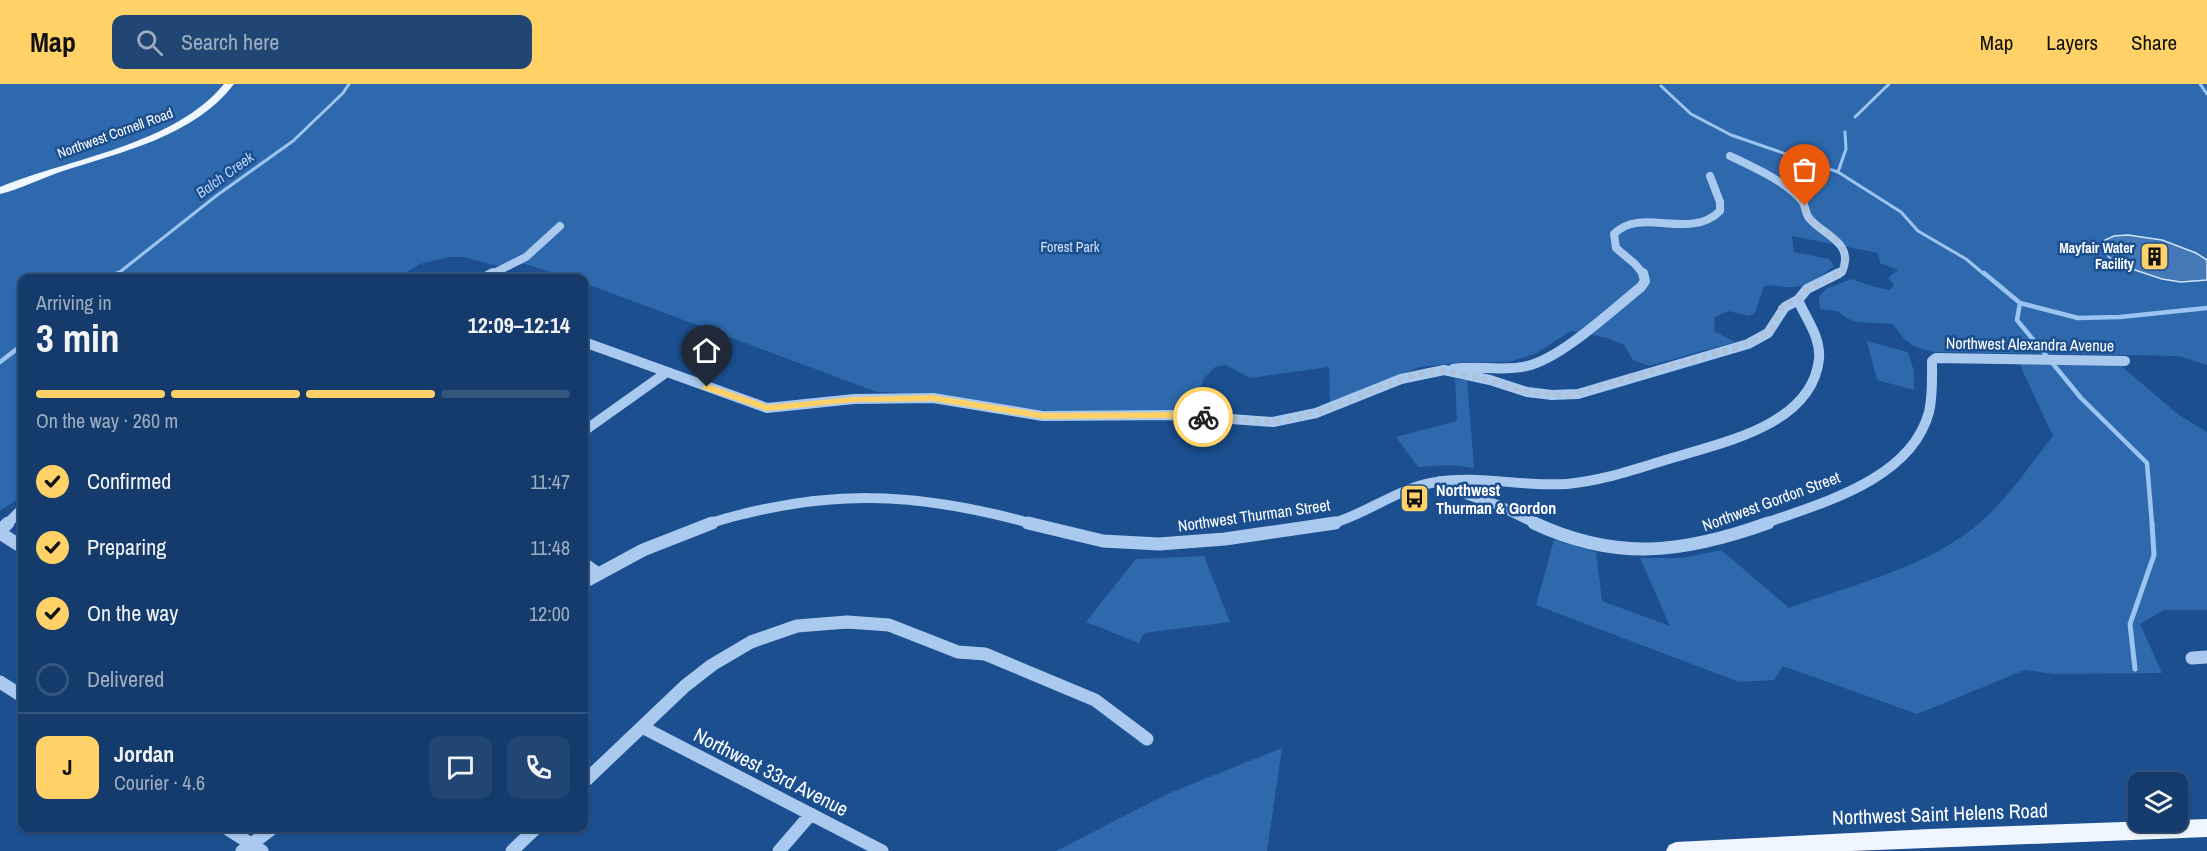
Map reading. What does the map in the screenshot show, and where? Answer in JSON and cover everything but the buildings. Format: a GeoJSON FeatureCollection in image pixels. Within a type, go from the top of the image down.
{"type":"FeatureCollection","features":[{"type":"Feature","properties":{"kind":"main road","name":"Northwest Cornell Road"},"geometry":{"type":"LineString","coordinates":[[0,191],[43,173],[130,144],[177,125],[211,105],[229,84]]}},
{"type":"Feature","properties":{"kind":"main road","name":"Northwest Saint Helens Road"},"geometry":{"type":"LineString","coordinates":[[1676,851],[1918,838],[2207,828]]}},
{"type":"Feature","properties":{"kind":"street"},"geometry":{"type":"LineString","coordinates":[[1447,371],[1539,394],[1567,396],[1748,344],[1772,330],[1781,308],[1798,300],[1807,289],[1842,272],[1847,260],[1845,252],[1837,241],[1807,216],[1803,201],[1757,168],[1730,156]]}},
{"type":"Feature","properties":{"kind":"street"},"geometry":{"type":"LineString","coordinates":[[588,343],[767,408],[854,399],[933,398],[1043,416],[1176,415],[1273,422],[1316,413],[1411,376],[1468,366],[1527,366],[1547,359],[1641,287],[1645,281],[1642,270],[1614,243],[1617,230],[1636,223],[1685,225],[1714,218],[1720,211],[1720,202],[1710,176]]}},
{"type":"Feature","properties":{"kind":"street"},"geometry":{"type":"LineString","coordinates":[[492,274],[526,257],[560,226]]}},
{"type":"Feature","properties":{"kind":"street","name":"Northwest Thurman Street"},"geometry":{"type":"LineString","coordinates":[[588,580],[640,551],[706,525],[751,512],[810,501],[870,497],[925,500],[992,513],[1090,540],[1166,544],[1224,539],[1332,524],[1406,490],[1440,481],[1465,479],[1521,484],[1565,484],[1597,480],[1737,438],[1773,422],[1802,399],[1812,382],[1818,364],[1817,340],[1798,300]]}},
{"type":"Feature","properties":{"kind":"street","name":"Northwest Gordon Street"},"geometry":{"type":"LineString","coordinates":[[1440,481],[1449,488],[1494,503],[1545,529],[1580,539],[1652,550],[1708,542],[1832,500],[1877,477],[1899,457],[1923,427],[1931,399],[1934,359]]}},
{"type":"Feature","properties":{"kind":"street","name":"Northwest Alexandra Avenue"},"geometry":{"type":"LineString","coordinates":[[1934,359],[2125,361]]}},
{"type":"Feature","properties":{"kind":"street"},"geometry":{"type":"LineString","coordinates":[[588,427],[667,372]]}},
{"type":"Feature","properties":{"kind":"street"},"geometry":{"type":"LineString","coordinates":[[18,513],[0,532],[18,544]]}},
{"type":"Feature","properties":{"kind":"street"},"geometry":{"type":"LineString","coordinates":[[588,567],[598,574]]}},
{"type":"Feature","properties":{"kind":"street"},"geometry":{"type":"LineString","coordinates":[[588,778],[685,686],[712,665],[752,642],[797,626],[847,622],[889,625],[958,652],[985,654],[1095,700],[1147,740]]}},
{"type":"Feature","properties":{"kind":"street"},"geometry":{"type":"LineString","coordinates":[[2192,658],[2207,657]]}},
{"type":"Feature","properties":{"kind":"street"},"geometry":{"type":"LineString","coordinates":[[0,682],[18,693]]}},
{"type":"Feature","properties":{"kind":"street","name":"Northwest 33rd Avenue"},"geometry":{"type":"LineString","coordinates":[[642,727],[882,851]]}},
{"type":"Feature","properties":{"kind":"street"},"geometry":{"type":"LineString","coordinates":[[779,851],[811,814]]}},
{"type":"Feature","properties":{"kind":"street"},"geometry":{"type":"LineString","coordinates":[[231,832],[252,849],[269,832]]}},
{"type":"Feature","properties":{"kind":"street"},"geometry":{"type":"LineString","coordinates":[[512,851],[532,832]]}},
{"type":"Feature","properties":{"kind":"green space","name":"Forest Park"},"geometry":{"type":"Polygon","coordinates":[[[0,84],[2207,84],[2207,365],[2179,356],[1932,352],[1914,346],[1904,339],[1893,324],[1857,322],[1837,311],[1820,309],[1819,296],[1826,289],[1851,279],[1890,290],[1894,284],[1888,278],[1898,270],[1880,263],[1878,253],[1792,236],[1794,252],[1829,259],[1834,266],[1815,279],[1799,286],[1764,286],[1755,313],[1749,316],[1728,311],[1715,317],[1714,331],[1735,342],[1649,366],[1633,360],[1624,345],[1608,338],[1571,331],[1535,354],[1509,362],[1467,362],[1420,367],[1330,402],[1329,367],[1250,378],[1226,365],[1215,367],[1204,378],[1193,406],[1180,413],[1055,412],[928,394],[877,392],[588,284],[588,274],[557,274],[515,261],[498,266],[463,257],[450,257],[420,264],[403,274],[18,274],[18,499],[0,510],[0,84]]]}},
{"type":"Feature","properties":{"kind":"green space"},"geometry":{"type":"Polygon","coordinates":[[[1867,341],[1908,352],[1914,371],[1914,390],[1877,380],[1867,341]]]}},
{"type":"Feature","properties":{"kind":"green space"},"geometry":{"type":"Polygon","coordinates":[[[2019,363],[2120,365],[2179,415],[2207,432],[2207,610],[2164,610],[2140,624],[2162,673],[2055,674],[2025,670],[1917,714],[1783,666],[1774,680],[1739,682],[1536,605],[1554,540],[1596,552],[1602,601],[1670,626],[1640,558],[1682,558],[1721,550],[1789,608],[1890,573],[1939,551],[1992,512],[2053,436],[2019,363]]]}},
{"type":"Feature","properties":{"kind":"green space"},"geometry":{"type":"Polygon","coordinates":[[[1455,379],[1467,380],[1474,468],[1450,465],[1418,467],[1396,437],[1457,421],[1455,379]]]}},
{"type":"Feature","properties":{"kind":"green space"},"geometry":{"type":"Polygon","coordinates":[[[1204,556],[1230,622],[1144,633],[1139,643],[1086,622],[1136,559],[1204,556]]]}},
{"type":"Feature","properties":{"kind":"green space"},"geometry":{"type":"Polygon","coordinates":[[[1282,748],[1267,851],[1056,851],[1167,794],[1282,748]]]}},
{"type":"Feature","properties":{"kind":"waterway","name":"Balch Creek"},"geometry":{"type":"LineString","coordinates":[[117,274],[216,196],[293,141],[343,93],[349,84]]}},
{"type":"Feature","properties":{"kind":"waterway"},"geometry":{"type":"LineString","coordinates":[[1855,117],[1889,84]]}},
{"type":"Feature","properties":{"kind":"waterway"},"geometry":{"type":"LineString","coordinates":[[2200,84],[2207,94]]}},
{"type":"Feature","properties":{"kind":"waterway"},"geometry":{"type":"LineString","coordinates":[[1661,86],[1691,114],[1731,135],[1838,172]]}},
{"type":"Feature","properties":{"kind":"waterway"},"geometry":{"type":"LineString","coordinates":[[1838,172],[1846,149],[1845,132]]}},
{"type":"Feature","properties":{"kind":"waterway"},"geometry":{"type":"LineString","coordinates":[[1838,172],[1901,212],[1918,231],[1966,259],[1985,275]]}},
{"type":"Feature","properties":{"kind":"waterway"},"geometry":{"type":"LineString","coordinates":[[1984,273],[2020,303]]}},
{"type":"Feature","properties":{"kind":"waterway"},"geometry":{"type":"LineString","coordinates":[[2020,303],[2078,318],[2120,317],[2207,308]]}},
{"type":"Feature","properties":{"kind":"waterway"},"geometry":{"type":"LineString","coordinates":[[2020,303],[2017,320],[2081,398],[2147,463],[2152,524]]}},
{"type":"Feature","properties":{"kind":"waterway","name":"Balch Creek"},"geometry":{"type":"LineString","coordinates":[[0,362],[18,348]]}},
{"type":"Feature","properties":{"kind":"waterway"},"geometry":{"type":"LineString","coordinates":[[2135,669],[2130,624],[2154,555],[2152,523]]}},
{"type":"Feature","properties":{"kind":"way so far"},"geometry":{"type":"LineString","coordinates":[[1203,417],[1251,422],[1273,422],[1297,418],[1335,406],[1401,379],[1438,370],[1474,376],[1527,392],[1567,396],[1748,344],[1772,330],[1781,308],[1786,304],[1798,300],[1807,289],[1833,278],[1846,266],[1845,252],[1837,241],[1807,216],[1805,206]]}},
{"type":"Feature","properties":{"kind":"place","name":"Mayfair Water Facility"},"geometry":{"type":"Point","coordinates":[2155,256]}},
{"type":"Feature","properties":{"kind":"place","name":"Northwest Thurman & Gordon"},"geometry":{"type":"Point","coordinates":[1415,499]}},
{"type":"Feature","properties":{"kind":"route"},"geometry":{"type":"LineString","coordinates":[[707,387],[767,408],[854,399],[933,398],[1043,416],[1176,415],[1203,417]]}}]}
